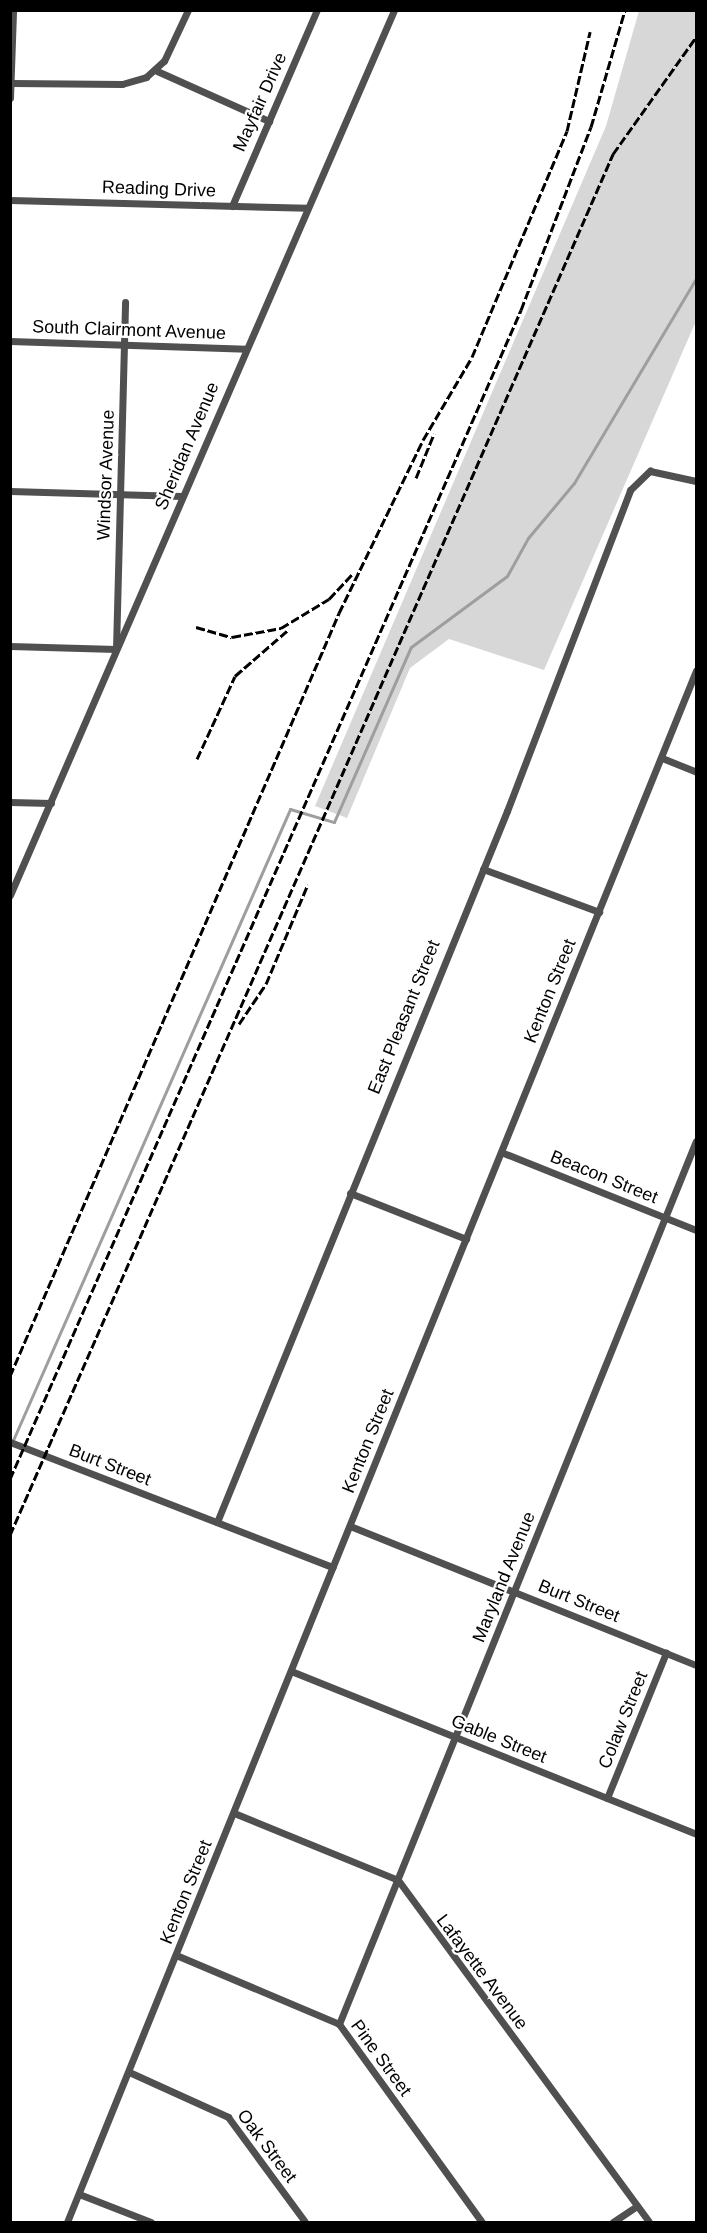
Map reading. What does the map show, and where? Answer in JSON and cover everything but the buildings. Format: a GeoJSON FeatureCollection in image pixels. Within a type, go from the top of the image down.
{"type":"FeatureCollection","features":[{"type":"Feature","properties":{"kind":"street"},"geometry":{"type":"LineString","coordinates":[[10,98],[13,10]]}},
{"type":"Feature","properties":{"kind":"street"},"geometry":{"type":"LineString","coordinates":[[12,83],[122,84],[157,71],[188,10]]}},
{"type":"Feature","properties":{"kind":"street","name":"Mayfair Drive"},"geometry":{"type":"LineString","coordinates":[[232,206],[317,10]]}},
{"type":"Feature","properties":{"kind":"street","name":"Sheridan Avenue"},"geometry":{"type":"LineString","coordinates":[[10,896],[394,10]]}},
{"type":"Feature","properties":{"kind":"street"},"geometry":{"type":"LineString","coordinates":[[157,71],[269,121]]}},
{"type":"Feature","properties":{"kind":"street","name":"Reading Drive"},"geometry":{"type":"LineString","coordinates":[[10,200],[307,208]]}},
{"type":"Feature","properties":{"kind":"street","name":"Windsor Avenue"},"geometry":{"type":"LineString","coordinates":[[116,649],[125,302]]}},
{"type":"Feature","properties":{"kind":"street","name":"South Clairmont Avenue"},"geometry":{"type":"LineString","coordinates":[[10,341],[246,349]]}},
{"type":"Feature","properties":{"kind":"street","name":"East Pleasant Street"},"geometry":{"type":"LineString","coordinates":[[217,1522],[483,869],[615,523],[644,473],[658,470],[696,482]]}},
{"type":"Feature","properties":{"kind":"street"},"geometry":{"type":"LineString","coordinates":[[10,491],[182,496]]}},
{"type":"Feature","properties":{"kind":"street"},"geometry":{"type":"LineString","coordinates":[[10,646],[116,649]]}},
{"type":"Feature","properties":{"kind":"street","name":"Kenton Street"},"geometry":{"type":"LineString","coordinates":[[67,2223],[696,671]]}},
{"type":"Feature","properties":{"kind":"street"},"geometry":{"type":"LineString","coordinates":[[662,758],[696,772]]}},
{"type":"Feature","properties":{"kind":"street"},"geometry":{"type":"LineString","coordinates":[[10,802],[51,803]]}},
{"type":"Feature","properties":{"kind":"street"},"geometry":{"type":"LineString","coordinates":[[483,869],[599,912]]}},
{"type":"Feature","properties":{"kind":"street","name":"Maryland Avenue"},"geometry":{"type":"LineString","coordinates":[[339,2024],[696,1141]]}},
{"type":"Feature","properties":{"kind":"street","name":"Beacon Street"},"geometry":{"type":"LineString","coordinates":[[501,1152],[696,1230]]}},
{"type":"Feature","properties":{"kind":"street"},"geometry":{"type":"LineString","coordinates":[[350,1193],[466,1239]]}},
{"type":"Feature","properties":{"kind":"street","name":"Burt Street"},"geometry":{"type":"LineString","coordinates":[[14,1443],[333,1567]]}},
{"type":"Feature","properties":{"kind":"street","name":"Burt Street"},"geometry":{"type":"LineString","coordinates":[[350,1526],[696,1665]]}},
{"type":"Feature","properties":{"kind":"street","name":"Colaw Street"},"geometry":{"type":"LineString","coordinates":[[607,1798],[666,1653]]}},
{"type":"Feature","properties":{"kind":"street","name":"Gable Street"},"geometry":{"type":"LineString","coordinates":[[291,1671],[696,1834]]}},
{"type":"Feature","properties":{"kind":"street"},"geometry":{"type":"LineString","coordinates":[[234,1813],[398,1881]]}},
{"type":"Feature","properties":{"kind":"street","name":"Lafayette Avenue"},"geometry":{"type":"LineString","coordinates":[[398,1881],[649,2223]]}},
{"type":"Feature","properties":{"kind":"street","name":"Pine Street"},"geometry":{"type":"LineString","coordinates":[[176,1955],[339,2024],[482,2223]]}},
{"type":"Feature","properties":{"kind":"street","name":"Oak Street"},"geometry":{"type":"LineString","coordinates":[[129,2072],[228,2117],[305,2223]]}},
{"type":"Feature","properties":{"kind":"street"},"geometry":{"type":"LineString","coordinates":[[79,2194],[151,2223]]}},
{"type":"Feature","properties":{"kind":"street"},"geometry":{"type":"LineString","coordinates":[[613,2223],[636,2206]]}},
{"type":"Feature","properties":{"kind":"shaded area"},"geometry":{"type":"Polygon","coordinates":[[[639,11],[696,11],[696,321],[544,670],[449,639],[410,668],[347,818],[315,806],[606,126],[639,11]]]}},
{"type":"Feature","properties":{"kind":"waterway"},"geometry":{"type":"LineString","coordinates":[[10,1447],[290,809],[334,822],[411,647],[507,576],[528,538],[574,483],[696,278]]}},
{"type":"Feature","properties":{"kind":"railway"},"geometry":{"type":"LineString","coordinates":[[10,1479],[521,310],[591,127],[625,10]]}},
{"type":"Feature","properties":{"kind":"railway"},"geometry":{"type":"LineString","coordinates":[[10,1376],[339,613],[423,440],[472,357],[567,131],[590,32]]}},
{"type":"Feature","properties":{"kind":"railway"},"geometry":{"type":"LineString","coordinates":[[10,1535],[613,154],[696,37]]}},
{"type":"Feature","properties":{"kind":"railway"},"geometry":{"type":"LineString","coordinates":[[416,478],[434,434]]}},
{"type":"Feature","properties":{"kind":"railway"},"geometry":{"type":"LineString","coordinates":[[196,627],[232,637],[281,628],[329,599],[353,573]]}},
{"type":"Feature","properties":{"kind":"railway"},"geometry":{"type":"LineString","coordinates":[[197,759],[235,676],[288,630]]}},
{"type":"Feature","properties":{"kind":"railway"},"geometry":{"type":"LineString","coordinates":[[239,1024],[266,984],[308,884]]}}]}
